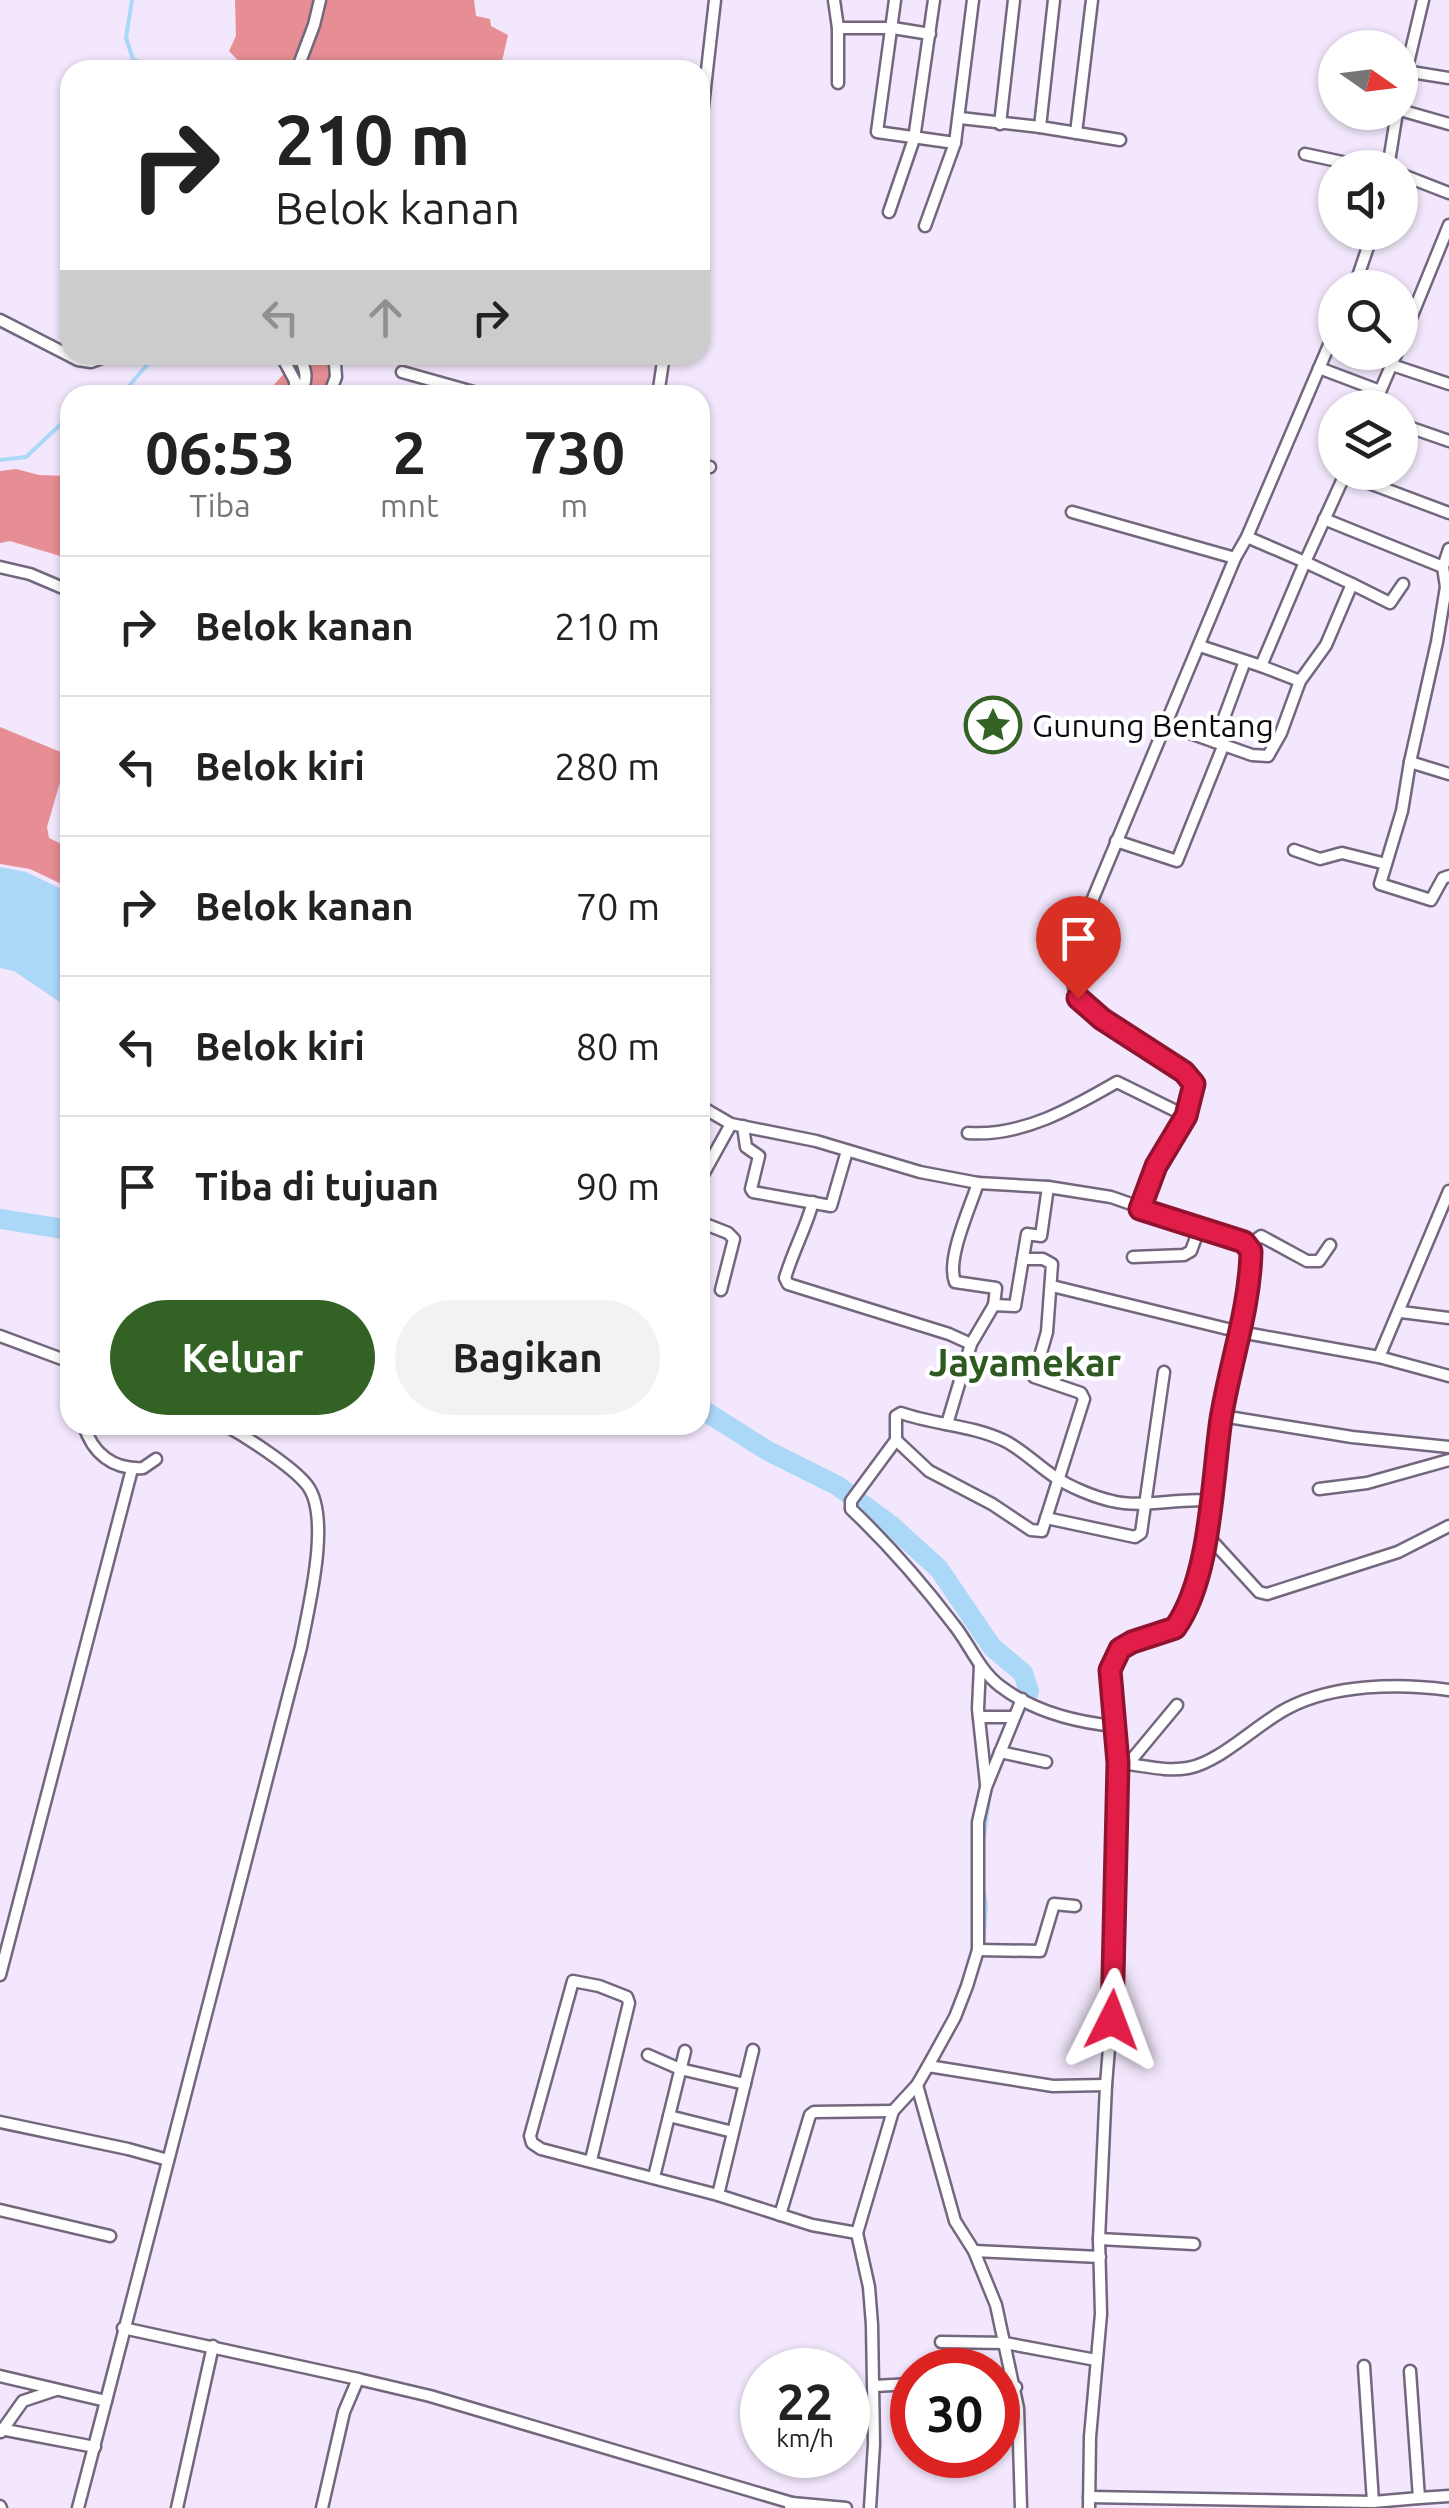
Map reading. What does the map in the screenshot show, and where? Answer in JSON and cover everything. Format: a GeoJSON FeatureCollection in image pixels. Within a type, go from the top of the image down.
{"type":"FeatureCollection","features":[{"type":"Feature","properties":{"kind":"street"},"geometry":{"type":"LineString","coordinates":[[300,60],[320,0]]}},
{"type":"Feature","properties":{"kind":"street"},"geometry":{"type":"LineString","coordinates":[[708,60],[714,0]]}},
{"type":"Feature","properties":{"kind":"street"},"geometry":{"type":"LineString","coordinates":[[834,0],[838,83]]}},
{"type":"Feature","properties":{"kind":"street"},"geometry":{"type":"LineString","coordinates":[[895,0],[876,129],[880,135],[955,143]]}},
{"type":"Feature","properties":{"kind":"street"},"geometry":{"type":"LineString","coordinates":[[889,212],[914,139],[934,0]]}},
{"type":"Feature","properties":{"kind":"street"},"geometry":{"type":"LineString","coordinates":[[925,226],[955,143],[973,0]]}},
{"type":"Feature","properties":{"kind":"street"},"geometry":{"type":"LineString","coordinates":[[1000,124],[1014,0]]}},
{"type":"Feature","properties":{"kind":"street"},"geometry":{"type":"LineString","coordinates":[[1040,127],[1054,0]]}},
{"type":"Feature","properties":{"kind":"street"},"geometry":{"type":"LineString","coordinates":[[1076,132],[1092,0]]}},
{"type":"Feature","properties":{"kind":"street"},"geometry":{"type":"LineString","coordinates":[[1416,30],[1424,0]]}},
{"type":"Feature","properties":{"kind":"street"},"geometry":{"type":"LineString","coordinates":[[838,28],[893,28],[930,34]]}},
{"type":"Feature","properties":{"kind":"street"},"geometry":{"type":"LineString","coordinates":[[1418,74],[1449,78]]}},
{"type":"Feature","properties":{"kind":"street"},"geometry":{"type":"LineString","coordinates":[[1418,116],[1449,124]]}},
{"type":"Feature","properties":{"kind":"street"},"geometry":{"type":"LineString","coordinates":[[960,118],[1120,140]]}},
{"type":"Feature","properties":{"kind":"street"},"geometry":{"type":"LineString","coordinates":[[1305,154],[1318,157]]}},
{"type":"Feature","properties":{"kind":"street"},"geometry":{"type":"LineString","coordinates":[[1418,181],[1449,193]]}},
{"type":"Feature","properties":{"kind":"street"},"geometry":{"type":"LineString","coordinates":[[1418,306],[1445,248],[1449,224]]}},
{"type":"Feature","properties":{"kind":"street"},"geometry":{"type":"LineString","coordinates":[[0,320],[60,351]]}},
{"type":"Feature","properties":{"kind":"street"},"geometry":{"type":"LineString","coordinates":[[1140,1209],[1156,1166],[1186,1116],[1194,1092],[1190,1077],[1102,1019],[1076,994],[1074,944],[1318,370]]}},
{"type":"Feature","properties":{"kind":"street"},"geometry":{"type":"LineString","coordinates":[[1324,370],[1377,390]]}},
{"type":"Feature","properties":{"kind":"street"},"geometry":{"type":"LineString","coordinates":[[1407,370],[1449,384]]}},
{"type":"Feature","properties":{"kind":"street"},"geometry":{"type":"LineString","coordinates":[[402,372],[448,385]]}},
{"type":"Feature","properties":{"kind":"street"},"geometry":{"type":"LineString","coordinates":[[1418,430],[1449,441]]}},
{"type":"Feature","properties":{"kind":"street"},"geometry":{"type":"LineString","coordinates":[[1261,666],[1337,490]]}},
{"type":"Feature","properties":{"kind":"street"},"geometry":{"type":"LineString","coordinates":[[1389,490],[1449,513]]}},
{"type":"Feature","properties":{"kind":"street"},"geometry":{"type":"LineString","coordinates":[[1072,512],[1235,558]]}},
{"type":"Feature","properties":{"kind":"street"},"geometry":{"type":"LineString","coordinates":[[1324,519],[1444,567]]}},
{"type":"Feature","properties":{"kind":"street"},"geometry":{"type":"LineString","coordinates":[[1247,537],[1390,604],[1403,584]]}},
{"type":"Feature","properties":{"kind":"street"},"geometry":{"type":"LineString","coordinates":[[1449,550],[1444,567],[1444,608],[1402,811],[1382,885],[1431,900],[1443,878],[1449,876]]}},
{"type":"Feature","properties":{"kind":"street"},"geometry":{"type":"LineString","coordinates":[[0,567],[60,586]]}},
{"type":"Feature","properties":{"kind":"street"},"geometry":{"type":"LineString","coordinates":[[1167,725],[1264,758],[1268,756],[1282,733],[1300,680],[1326,645],[1352,584]]}},
{"type":"Feature","properties":{"kind":"street"},"geometry":{"type":"LineString","coordinates":[[1200,646],[1300,680]]}},
{"type":"Feature","properties":{"kind":"street"},"geometry":{"type":"LineString","coordinates":[[1116,841],[1177,861],[1245,661]]}},
{"type":"Feature","properties":{"kind":"street"},"geometry":{"type":"LineString","coordinates":[[1410,762],[1449,774]]}},
{"type":"Feature","properties":{"kind":"street"},"geometry":{"type":"LineString","coordinates":[[1294,850],[1320,859],[1342,853],[1386,864]]}},
{"type":"Feature","properties":{"kind":"street"},"geometry":{"type":"LineString","coordinates":[[968,1133],[994,1134],[1028,1124],[1074,1106],[1117,1082],[1186,1116]]}},
{"type":"Feature","properties":{"kind":"street"},"geometry":{"type":"LineString","coordinates":[[710,1111],[737,1125],[847,1150],[920,1172],[978,1183],[1048,1187],[1111,1197],[1249,1245]]}},
{"type":"Feature","properties":{"kind":"street"},"geometry":{"type":"LineString","coordinates":[[710,1165],[737,1125]]}},
{"type":"Feature","properties":{"kind":"street"},"geometry":{"type":"LineString","coordinates":[[737,1125],[746,1147],[759,1156],[753,1192],[831,1206],[847,1150]]}},
{"type":"Feature","properties":{"kind":"street"},"geometry":{"type":"LineString","coordinates":[[947,1424],[971,1344],[994,1305],[996,1288],[955,1282],[952,1274],[978,1183]]}},
{"type":"Feature","properties":{"kind":"street"},"geometry":{"type":"LineString","coordinates":[[994,1305],[1015,1306],[1027,1234],[1042,1236],[1048,1187]]}},
{"type":"Feature","properties":{"kind":"street"},"geometry":{"type":"LineString","coordinates":[[1379,1357],[1444,1218],[1449,1191]]}},
{"type":"Feature","properties":{"kind":"street"},"geometry":{"type":"LineString","coordinates":[[813,1202],[785,1278],[788,1284],[971,1344]]}},
{"type":"Feature","properties":{"kind":"street"},"geometry":{"type":"LineString","coordinates":[[710,1227],[734,1238],[721,1290]]}},
{"type":"Feature","properties":{"kind":"street"},"geometry":{"type":"LineString","coordinates":[[1133,1257],[1184,1256],[1192,1251],[1199,1229]]}},
{"type":"Feature","properties":{"kind":"street"},"geometry":{"type":"LineString","coordinates":[[1249,1245],[1262,1236],[1306,1261],[1320,1262],[1330,1244]]}},
{"type":"Feature","properties":{"kind":"street"},"geometry":{"type":"LineString","coordinates":[[1249,1245],[1250,1266],[1240,1332],[1222,1416],[1200,1566],[1175,1628],[1132,1642],[1113,1658],[1110,1670],[1124,1763],[1114,1846],[1114,1987],[1106,2085],[1101,2314],[1089,2502],[1373,2502],[1449,2496]]}},
{"type":"Feature","properties":{"kind":"street"},"geometry":{"type":"LineString","coordinates":[[1022,1259],[1048,1260],[1052,1264],[1047,1332],[1034,1377],[1081,1393],[1084,1400],[1058,1480],[1042,1531],[1030,1530],[992,1504],[930,1472],[896,1440],[898,1414],[1008,1442],[1058,1480],[1112,1502],[1185,1498],[1211,1501]]}},
{"type":"Feature","properties":{"kind":"street"},"geometry":{"type":"LineString","coordinates":[[1052,1286],[1240,1332],[1379,1357],[1449,1376]]}},
{"type":"Feature","properties":{"kind":"street"},"geometry":{"type":"LineString","coordinates":[[1401,1312],[1449,1318]]}},
{"type":"Feature","properties":{"kind":"street"},"geometry":{"type":"LineString","coordinates":[[0,1336],[60,1358]]}},
{"type":"Feature","properties":{"kind":"street"},"geometry":{"type":"LineString","coordinates":[[1046,1518],[1135,1537],[1140,1534],[1164,1372]]}},
{"type":"Feature","properties":{"kind":"street"},"geometry":{"type":"LineString","coordinates":[[1222,1416],[1352,1437],[1449,1447]]}},
{"type":"Feature","properties":{"kind":"street"},"geometry":{"type":"LineString","coordinates":[[89,1435],[97,1452],[113,1464],[142,1468],[156,1459]]}},
{"type":"Feature","properties":{"kind":"street"},"geometry":{"type":"LineString","coordinates":[[78,2508],[301,1647],[319,1543],[307,1485],[240,1435]]}},
{"type":"Feature","properties":{"kind":"street"},"geometry":{"type":"LineString","coordinates":[[896,1440],[851,1501],[851,1509],[904,1560],[980,1665],[1000,1686],[1051,1715],[1116,1726]]}},
{"type":"Feature","properties":{"kind":"street"},"geometry":{"type":"LineString","coordinates":[[1422,1443],[1425,1466]]}},
{"type":"Feature","properties":{"kind":"street"},"geometry":{"type":"LineString","coordinates":[[1319,1489],[1367,1483],[1449,1460]]}},
{"type":"Feature","properties":{"kind":"street"},"geometry":{"type":"LineString","coordinates":[[0,1975],[132,1469]]}},
{"type":"Feature","properties":{"kind":"street"},"geometry":{"type":"LineString","coordinates":[[1206,1534],[1259,1592],[1267,1594],[1398,1552],[1449,1526]]}},
{"type":"Feature","properties":{"kind":"street"},"geometry":{"type":"LineString","coordinates":[[980,1665],[979,1717],[986,1787]]}},
{"type":"Feature","properties":{"kind":"street"},"geometry":{"type":"LineString","coordinates":[[1124,1763],[1160,1770],[1193,1767],[1288,1707],[1325,1694],[1420,1686],[1449,1690]]}},
{"type":"Feature","properties":{"kind":"street"},"geometry":{"type":"LineString","coordinates":[[870,2508],[874,2386],[868,2287],[856,2234],[893,2111],[916,2085],[956,2017],[978,1950],[978,1822],[986,1787],[1022,1699]]}},
{"type":"Feature","properties":{"kind":"street"},"geometry":{"type":"LineString","coordinates":[[1124,1763],[1177,1705]]}},
{"type":"Feature","properties":{"kind":"street"},"geometry":{"type":"LineString","coordinates":[[979,1717],[1014,1717]]}},
{"type":"Feature","properties":{"kind":"street"},"geometry":{"type":"LineString","coordinates":[[1000,1752],[1046,1762]]}},
{"type":"Feature","properties":{"kind":"street"},"geometry":{"type":"LineString","coordinates":[[978,1950],[1040,1951],[1054,1904],[1075,1906]]}},
{"type":"Feature","properties":{"kind":"street"},"geometry":{"type":"LineString","coordinates":[[590,2160],[629,2002],[599,1986],[573,1981],[530,2136],[532,2143],[541,2148],[856,2234]]}},
{"type":"Feature","properties":{"kind":"street"},"geometry":{"type":"LineString","coordinates":[[718,2195],[753,2050]]}},
{"type":"Feature","properties":{"kind":"street"},"geometry":{"type":"LineString","coordinates":[[654,2178],[685,2051]]}},
{"type":"Feature","properties":{"kind":"street"},"geometry":{"type":"LineString","coordinates":[[648,2055],[680,2069],[745,2084]]}},
{"type":"Feature","properties":{"kind":"street"},"geometry":{"type":"LineString","coordinates":[[928,2066],[1053,2086],[1106,2085]]}},
{"type":"Feature","properties":{"kind":"street"},"geometry":{"type":"LineString","coordinates":[[916,2085],[955,2221],[988,2280],[1006,2348]]}},
{"type":"Feature","properties":{"kind":"street"},"geometry":{"type":"LineString","coordinates":[[780,2215],[810,2115],[893,2111]]}},
{"type":"Feature","properties":{"kind":"street"},"geometry":{"type":"LineString","coordinates":[[669,2116],[733,2132]]}},
{"type":"Feature","properties":{"kind":"street"},"geometry":{"type":"LineString","coordinates":[[0,2122],[168,2160]]}},
{"type":"Feature","properties":{"kind":"street"},"geometry":{"type":"LineString","coordinates":[[0,2210],[110,2236]]}},
{"type":"Feature","properties":{"kind":"street"},"geometry":{"type":"LineString","coordinates":[[1100,2239],[1194,2244]]}},
{"type":"Feature","properties":{"kind":"street"},"geometry":{"type":"LineString","coordinates":[[974,2251],[1100,2257]]}},
{"type":"Feature","properties":{"kind":"street"},"geometry":{"type":"LineString","coordinates":[[124,2328],[430,2396],[791,2505],[846,2508]]}},
{"type":"Feature","properties":{"kind":"street"},"geometry":{"type":"LineString","coordinates":[[941,2342],[1005,2343],[1096,2360]]}},
{"type":"Feature","properties":{"kind":"street"},"geometry":{"type":"LineString","coordinates":[[177,2508],[213,2346]]}},
{"type":"Feature","properties":{"kind":"street"},"geometry":{"type":"LineString","coordinates":[[1364,2366],[1373,2502]]}},
{"type":"Feature","properties":{"kind":"street"},"geometry":{"type":"LineString","coordinates":[[1410,2371],[1419,2498]]}},
{"type":"Feature","properties":{"kind":"street"},"geometry":{"type":"LineString","coordinates":[[0,2376],[106,2400]]}},
{"type":"Feature","properties":{"kind":"street"},"geometry":{"type":"LineString","coordinates":[[322,2508],[344,2412],[358,2379]]}},
{"type":"Feature","properties":{"kind":"street"},"geometry":{"type":"LineString","coordinates":[[874,2386],[890,2385]]}},
{"type":"Feature","properties":{"kind":"street"},"geometry":{"type":"LineString","coordinates":[[58,2389],[24,2401],[1,2431],[94,2447]]}},
{"type":"Feature","properties":{"kind":"street"},"geometry":{"type":"LineString","coordinates":[[1020,2478],[1021,2508]]}},
{"type":"Feature","properties":{"kind":"shaded area"},"geometry":{"type":"Polygon","coordinates":[[[235,0],[474,0],[476,16],[490,19],[491,26],[508,35],[502,60],[238,60],[229,51],[236,36],[235,0]]]}},
{"type":"Feature","properties":{"kind":"shaded area"},"geometry":{"type":"Polygon","coordinates":[[[285,365],[339,365],[334,385],[274,385],[287,370],[285,365]]]}},
{"type":"Feature","properties":{"kind":"shaded area"},"geometry":{"type":"Polygon","coordinates":[[[16,469],[60,476],[60,556],[10,541],[0,543],[0,471],[16,469]]]}},
{"type":"Feature","properties":{"kind":"shaded area"},"geometry":{"type":"Polygon","coordinates":[[[0,727],[60,752],[60,782],[47,827],[49,838],[60,843],[60,883],[30,869],[0,864],[0,727]]]}},
{"type":"Feature","properties":{"kind":"water"},"geometry":{"type":"Polygon","coordinates":[[[0,867],[26,872],[60,888],[60,1002],[14,971],[0,968],[0,867]]]}},
{"type":"Feature","properties":{"kind":"waterway"},"geometry":{"type":"LineString","coordinates":[[132,0],[126,38],[135,60]]}},
{"type":"Feature","properties":{"kind":"waterway"},"geometry":{"type":"LineString","coordinates":[[130,385],[147,365]]}},
{"type":"Feature","properties":{"kind":"waterway"},"geometry":{"type":"LineString","coordinates":[[0,460],[26,457],[60,425]]}},
{"type":"Feature","properties":{"kind":"waterway"},"geometry":{"type":"LineString","coordinates":[[0,1219],[60,1228]]}},
{"type":"Feature","properties":{"kind":"waterway"},"geometry":{"type":"LineString","coordinates":[[710,1414],[768,1451],[838,1486],[892,1526],[939,1569],[992,1647],[1023,1673],[1027,1696]]}},
{"type":"Feature","properties":{"kind":"waterway"},"geometry":{"type":"LineString","coordinates":[[983,1843],[990,1792],[998,1769]]}},
{"type":"Feature","properties":{"kind":"waterway"},"geometry":{"type":"LineString","coordinates":[[982,1882],[986,1905],[983,1947]]}},
{"type":"Feature","properties":{"kind":"waterway"},"geometry":{"type":"LineString","coordinates":[[939,2056],[954,2029]]}},
{"type":"Feature","properties":{"kind":"place","name":"Gunung Bentang"},"geometry":{"type":"Point","coordinates":[993,725]}},
{"type":"Feature","properties":{"kind":"district","name":"Jayamekar"},"geometry":{"type":"Point","coordinates":[1025,1362]}},
{"type":"Feature","properties":{"kind":"route"},"geometry":{"type":"LineString","coordinates":[[1078,998],[1102,1019],[1184,1072],[1194,1084],[1186,1116],[1156,1166],[1140,1209],[1244,1242],[1251,1251],[1200,1566],[1175,1628],[1120,1649],[1110,1670],[1118,1763],[1112,2020]]}}]}
